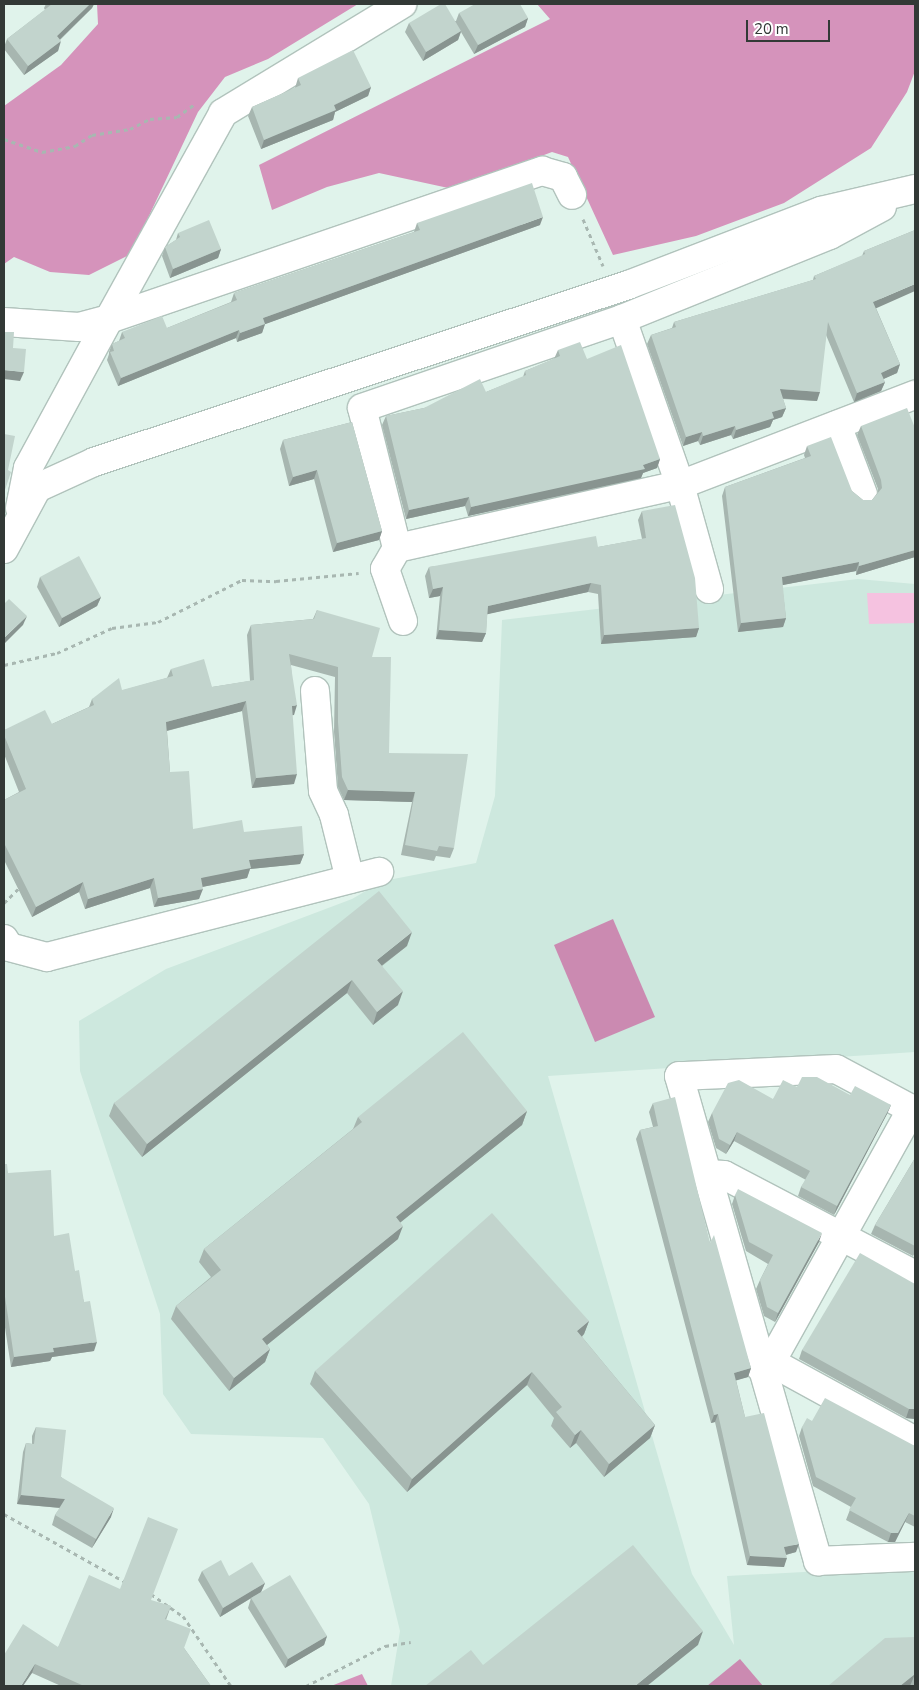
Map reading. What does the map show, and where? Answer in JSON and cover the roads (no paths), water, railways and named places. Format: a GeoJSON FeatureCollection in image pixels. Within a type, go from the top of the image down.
{"type":"FeatureCollection","features":[{"type":"Feature","properties":{"kind":"street"},"geometry":{"type":"LineString","coordinates":[[8,539],[28,468],[223,113],[402,4]]}},
{"type":"Feature","properties":{"kind":"street"},"geometry":{"type":"LineString","coordinates":[[4,322],[79,327],[109,319],[542,171],[563,177],[572,195]]}},
{"type":"Feature","properties":{"kind":"street"},"geometry":{"type":"LineString","coordinates":[[8,539],[37,488],[94,462],[614,290],[821,211],[915,189]]}},
{"type":"Feature","properties":{"kind":"street"},"geometry":{"type":"LineString","coordinates":[[403,621],[362,408],[622,319],[830,235],[915,189]]}},
{"type":"Feature","properties":{"kind":"street"},"geometry":{"type":"LineString","coordinates":[[622,319],[680,485],[709,589]]}},
{"type":"Feature","properties":{"kind":"street"},"geometry":{"type":"LineString","coordinates":[[391,559],[680,485],[915,395]]}},
{"type":"Feature","properties":{"kind":"street"},"geometry":{"type":"LineString","coordinates":[[837,425],[863,494]]}},
{"type":"Feature","properties":{"kind":"street"},"geometry":{"type":"LineString","coordinates":[[315,691],[323,791],[334,815],[350,879]]}},
{"type":"Feature","properties":{"kind":"street"},"geometry":{"type":"LineString","coordinates":[[4,939],[9,947],[47,957],[379,872]]}},
{"type":"Feature","properties":{"kind":"street"},"geometry":{"type":"LineString","coordinates":[[766,1364],[914,1110],[836,1069],[679,1076],[707,1174],[766,1364],[818,1561],[915,1557]]}},
{"type":"Feature","properties":{"kind":"street"},"geometry":{"type":"LineString","coordinates":[[707,1174],[724,1175],[915,1275]]}},
{"type":"Feature","properties":{"kind":"street"},"geometry":{"type":"LineString","coordinates":[[766,1364],[915,1441]]}}]}
